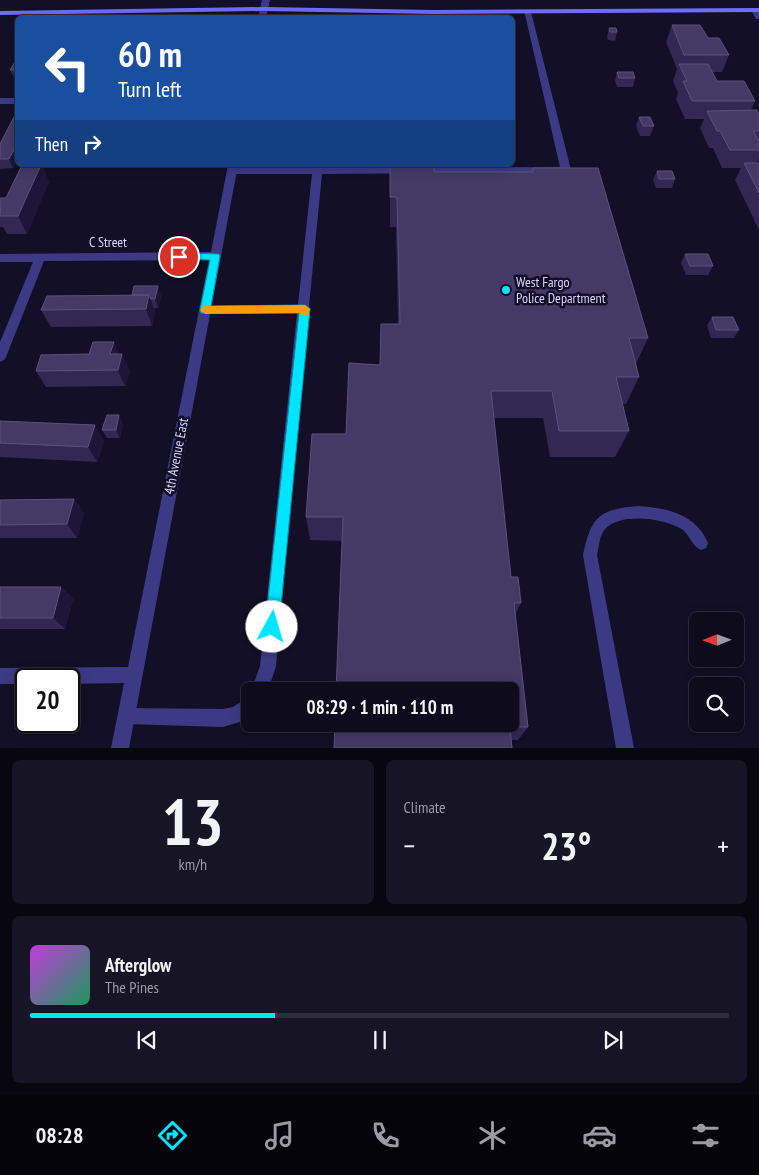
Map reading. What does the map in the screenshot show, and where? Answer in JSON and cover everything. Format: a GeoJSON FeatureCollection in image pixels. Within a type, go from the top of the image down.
{"type":"FeatureCollection","features":[{"type":"Feature","properties":{"kind":"main road"},"geometry":{"type":"LineString","coordinates":[[0,13],[758,13]]}},
{"type":"Feature","properties":{"kind":"street"},"geometry":{"type":"LineString","coordinates":[[263,14],[266,0]]}},
{"type":"Feature","properties":{"kind":"street"},"geometry":{"type":"LineString","coordinates":[[232,168],[317,171],[353,168],[566,170],[527,12]]}},
{"type":"Feature","properties":{"kind":"street"},"geometry":{"type":"LineString","coordinates":[[0,101],[15,101]]}},
{"type":"Feature","properties":{"kind":"street","name":"4th Avenue East"},"geometry":{"type":"LineString","coordinates":[[120,748],[232,168]]}},
{"type":"Feature","properties":{"kind":"street"},"geometry":{"type":"LineString","coordinates":[[263,682],[268,666],[305,309],[317,171]]}},
{"type":"Feature","properties":{"kind":"street","name":"C Street"},"geometry":{"type":"LineString","coordinates":[[0,258],[216,256]]}},
{"type":"Feature","properties":{"kind":"street"},"geometry":{"type":"LineString","coordinates":[[0,357],[40,258]]}},
{"type":"Feature","properties":{"kind":"street"},"geometry":{"type":"LineString","coordinates":[[205,310],[305,309]]}},
{"type":"Feature","properties":{"kind":"street"},"geometry":{"type":"LineString","coordinates":[[625,748],[590,555],[594,532],[604,520],[617,514],[652,512],[674,517],[689,526],[701,543]]}},
{"type":"Feature","properties":{"kind":"street"},"geometry":{"type":"LineString","coordinates":[[0,676],[133,675]]}},
{"type":"Feature","properties":{"kind":"street"},"geometry":{"type":"LineString","coordinates":[[126,716],[223,718],[237,715],[241,712]]}},
{"type":"Feature","properties":{"kind":"building"},"geometry":{"type":"Polygon","coordinates":[[[672,25],[700,25],[708,38],[719,38],[729,55],[684,55],[672,25]]]}},
{"type":"Feature","properties":{"kind":"building"},"geometry":{"type":"Polygon","coordinates":[[[609,28],[616,28],[617,32],[610,32],[609,28]]]}},
{"type":"Feature","properties":{"kind":"building"},"geometry":{"type":"Polygon","coordinates":[[[15,62],[15,70],[10,70],[15,62]]]}},
{"type":"Feature","properties":{"kind":"building"},"geometry":{"type":"Polygon","coordinates":[[[679,64],[708,64],[717,81],[744,81],[755,101],[692,101],[683,81],[687,81],[679,64]]]}},
{"type":"Feature","properties":{"kind":"building"},"geometry":{"type":"Polygon","coordinates":[[[617,72],[633,72],[635,78],[619,78],[617,72]]]}},
{"type":"Feature","properties":{"kind":"building"},"geometry":{"type":"Polygon","coordinates":[[[757,110],[759,114],[759,131],[753,131],[759,141],[759,150],[730,150],[720,131],[717,131],[707,111],[757,110]]]}},
{"type":"Feature","properties":{"kind":"building"},"geometry":{"type":"Polygon","coordinates":[[[15,115],[15,148],[9,159],[0,159],[0,144],[15,115]]]}},
{"type":"Feature","properties":{"kind":"building"},"geometry":{"type":"Polygon","coordinates":[[[639,117],[650,117],[654,126],[643,126],[639,117]]]}},
{"type":"Feature","properties":{"kind":"building"},"geometry":{"type":"Polygon","coordinates":[[[744,163],[759,163],[759,193],[744,163]]]}},
{"type":"Feature","properties":{"kind":"building"},"geometry":{"type":"Polygon","coordinates":[[[21,167],[40,167],[18,216],[0,216],[0,198],[6,198],[21,167]]]}},
{"type":"Feature","properties":{"kind":"building"},"geometry":{"type":"Polygon","coordinates":[[[390,167],[434,167],[434,172],[533,172],[533,168],[598,168],[648,338],[629,338],[639,377],[616,377],[629,431],[559,431],[552,391],[491,391],[511,577],[518,577],[521,603],[514,603],[528,727],[519,727],[519,682],[336,682],[343,517],[306,517],[312,434],[346,434],[349,363],[380,365],[381,324],[400,324],[397,197],[390,197],[390,167]]]}},
{"type":"Feature","properties":{"kind":"building"},"geometry":{"type":"Polygon","coordinates":[[[657,171],[672,171],[675,179],[659,179],[657,171]]]}},
{"type":"Feature","properties":{"kind":"building"},"geometry":{"type":"Polygon","coordinates":[[[685,254],[708,254],[713,266],[690,266],[685,254]]]}},
{"type":"Feature","properties":{"kind":"building"},"geometry":{"type":"Polygon","coordinates":[[[134,286],[158,286],[155,299],[151,299],[149,295],[132,295],[134,286]]]}},
{"type":"Feature","properties":{"kind":"building"},"geometry":{"type":"Polygon","coordinates":[[[149,295],[146,309],[41,310],[47,296],[149,295]]]}},
{"type":"Feature","properties":{"kind":"building"},"geometry":{"type":"Polygon","coordinates":[[[712,317],[733,317],[739,330],[716,330],[712,317]]]}},
{"type":"Feature","properties":{"kind":"building"},"geometry":{"type":"Polygon","coordinates":[[[93,342],[114,342],[110,354],[122,354],[118,370],[36,371],[41,355],[89,354],[93,342]]]}},
{"type":"Feature","properties":{"kind":"building"},"geometry":{"type":"Polygon","coordinates":[[[107,415],[119,415],[116,430],[102,430],[107,415]]]}},
{"type":"Feature","properties":{"kind":"building"},"geometry":{"type":"Polygon","coordinates":[[[0,421],[95,425],[88,447],[0,443],[0,421]]]}},
{"type":"Feature","properties":{"kind":"building"},"geometry":{"type":"Polygon","coordinates":[[[74,499],[67,524],[0,525],[0,500],[74,499]]]}},
{"type":"Feature","properties":{"kind":"building"},"geometry":{"type":"Polygon","coordinates":[[[0,587],[61,587],[53,618],[0,618],[0,587]]]}},
{"type":"Feature","properties":{"kind":"building"},"geometry":{"type":"Polygon","coordinates":[[[335,732],[510,732],[512,748],[334,748],[335,732]]]}},
{"type":"Feature","properties":{"kind":"slow traffic"},"geometry":{"type":"LineString","coordinates":[[205,310],[305,309],[304,312]]}},
{"type":"Feature","properties":{"kind":"place","name":"West Fargo Police Department"},"geometry":{"type":"Point","coordinates":[506,290]}},
{"type":"Feature","properties":{"kind":"route"},"geometry":{"type":"LineString","coordinates":[[179,257],[216,256],[205,310],[305,309],[272,627]]}}]}
